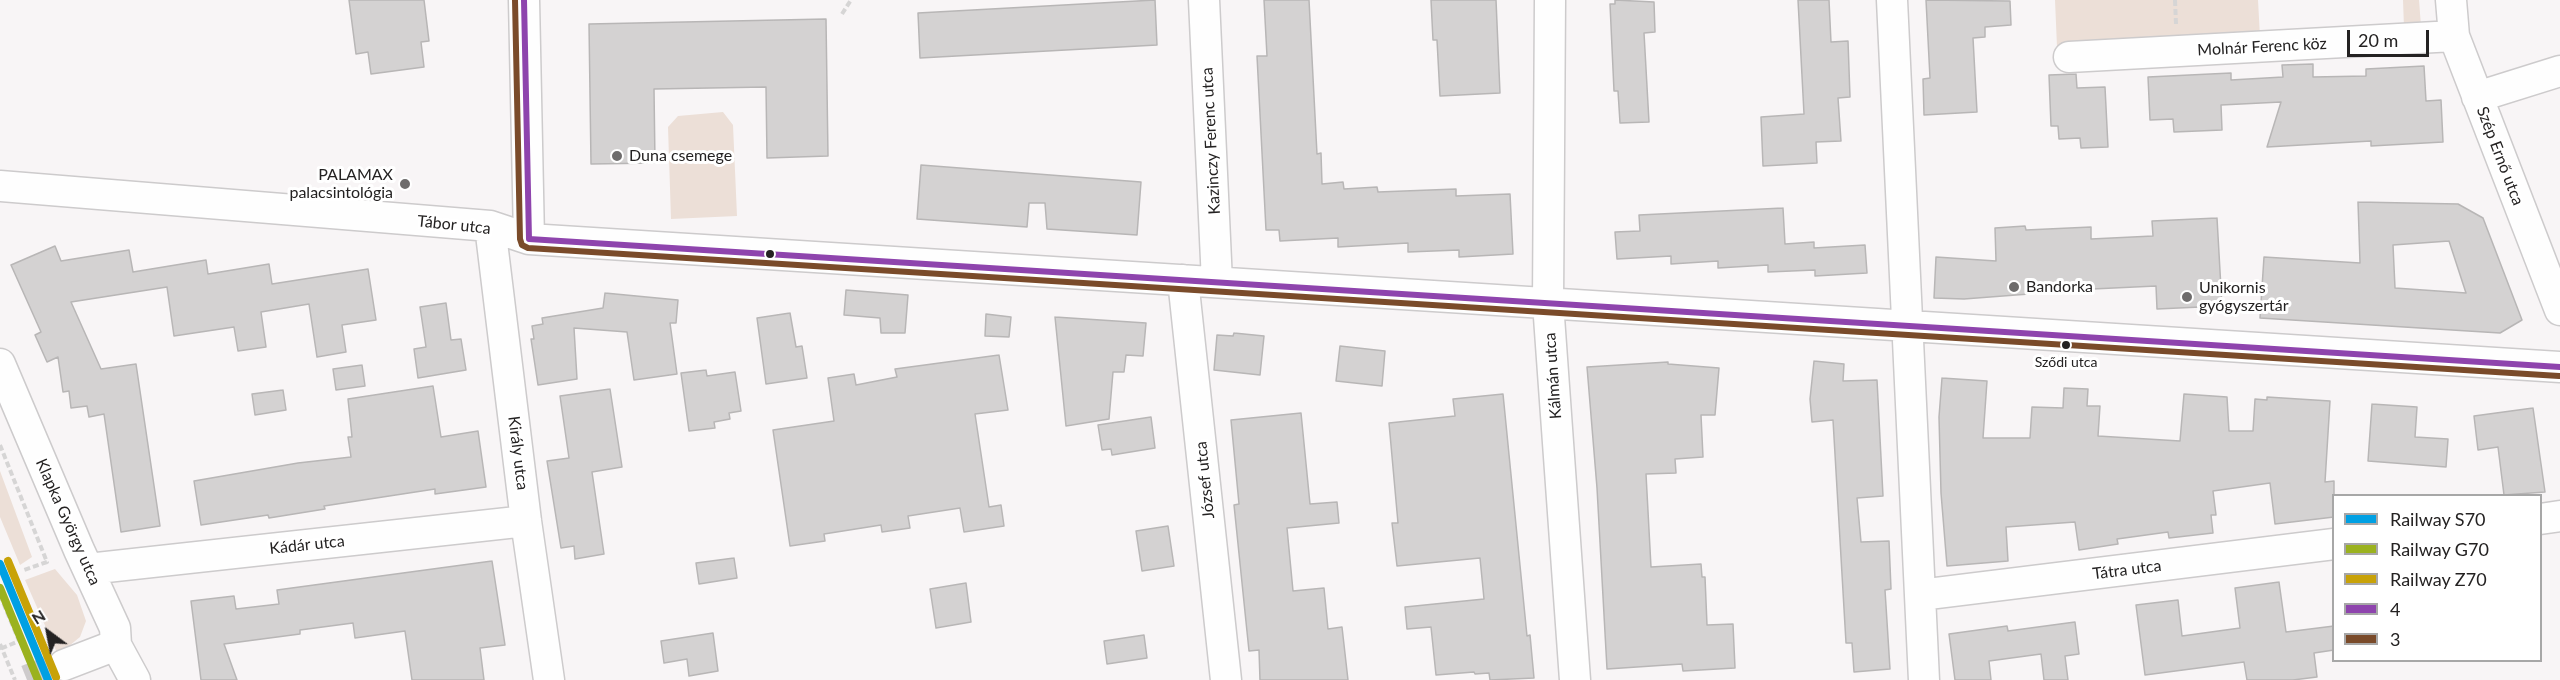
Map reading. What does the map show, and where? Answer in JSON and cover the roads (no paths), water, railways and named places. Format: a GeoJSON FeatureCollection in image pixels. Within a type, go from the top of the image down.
{"type":"FeatureCollection","features":[{"type":"Feature","properties":{"kind":"street"},"geometry":{"type":"LineString","coordinates":[[524,0],[529,239]]}},
{"type":"Feature","properties":{"kind":"street","name":"Kazinczy Ferenc utca"},"geometry":{"type":"LineString","coordinates":[[1204,0],[1217,282]]}},
{"type":"Feature","properties":{"kind":"street","name":"Kálmán utca"},"geometry":{"type":"LineString","coordinates":[[1550,0],[1548,303],[1575,680]]}},
{"type":"Feature","properties":{"kind":"street"},"geometry":{"type":"LineString","coordinates":[[1892,0],[1924,680]]}},
{"type":"Feature","properties":{"kind":"street","name":"Szép Ernő utca"},"geometry":{"type":"LineString","coordinates":[[2451,0],[2454,36],[2560,309]]}},
{"type":"Feature","properties":{"kind":"street","name":"Molnár Ferenc köz"},"geometry":{"type":"LineString","coordinates":[[2069,57],[2454,36]]}},
{"type":"Feature","properties":{"kind":"street"},"geometry":{"type":"LineString","coordinates":[[2477,97],[2560,71]]}},
{"type":"Feature","properties":{"kind":"street","name":"Tábor utca"},"geometry":{"type":"LineString","coordinates":[[0,186],[490,226],[529,239],[2560,367]]}},
{"type":"Feature","properties":{"kind":"street","name":"Király utca"},"geometry":{"type":"LineString","coordinates":[[490,226],[526,521],[549,680]]}},
{"type":"Feature","properties":{"kind":"street","name":"József utca"},"geometry":{"type":"LineString","coordinates":[[1183,280],[1226,680]]}},
{"type":"Feature","properties":{"kind":"street","name":"Klapka György utca"},"geometry":{"type":"LineString","coordinates":[[0,364],[115,628],[116,645],[135,680]]}},
{"type":"Feature","properties":{"kind":"street"},"geometry":{"type":"LineString","coordinates":[[2542,519],[2560,516]]}},
{"type":"Feature","properties":{"kind":"street","name":"Kádár utca"},"geometry":{"type":"LineString","coordinates":[[88,569],[526,521]]}},
{"type":"Feature","properties":{"kind":"street","name":"Tátra utca"},"geometry":{"type":"LineString","coordinates":[[1920,596],[2332,544]]}},
{"type":"Feature","properties":{"kind":"street"},"geometry":{"type":"LineString","coordinates":[[64,665],[116,645]]}},
{"type":"Feature","properties":{"kind":"tunnel"},"geometry":{"type":"LineString","coordinates":[[27,680],[64,665]]}},
{"type":"Feature","properties":{"kind":"rail line","name":"Z70"},"geometry":{"type":"LineString","coordinates":[[8,561],[56,677]]}},
{"type":"Feature","properties":{"kind":"rail line","name":"S70"},"geometry":{"type":"LineString","coordinates":[[0,564],[48,680]]}},
{"type":"Feature","properties":{"kind":"rail line","name":"G70"},"geometry":{"type":"LineString","coordinates":[[0,588],[38,680]]}},
{"type":"Feature","properties":{"kind":"place","name":"Duna csemege"},"geometry":{"type":"Point","coordinates":[617,156]}},
{"type":"Feature","properties":{"kind":"place","name":"PALAMAX palacsintológia"},"geometry":{"type":"Point","coordinates":[405,184]}},
{"type":"Feature","properties":{"kind":"place","name":"Bandorka"},"geometry":{"type":"Point","coordinates":[2014,287]}},
{"type":"Feature","properties":{"kind":"place","name":"Unikornis gyógyszertár"},"geometry":{"type":"Point","coordinates":[2187,297]}},
{"type":"Feature","properties":{"kind":"place","name":"Sződi utca"},"geometry":{"type":"Point","coordinates":[2066,345]}}]}
